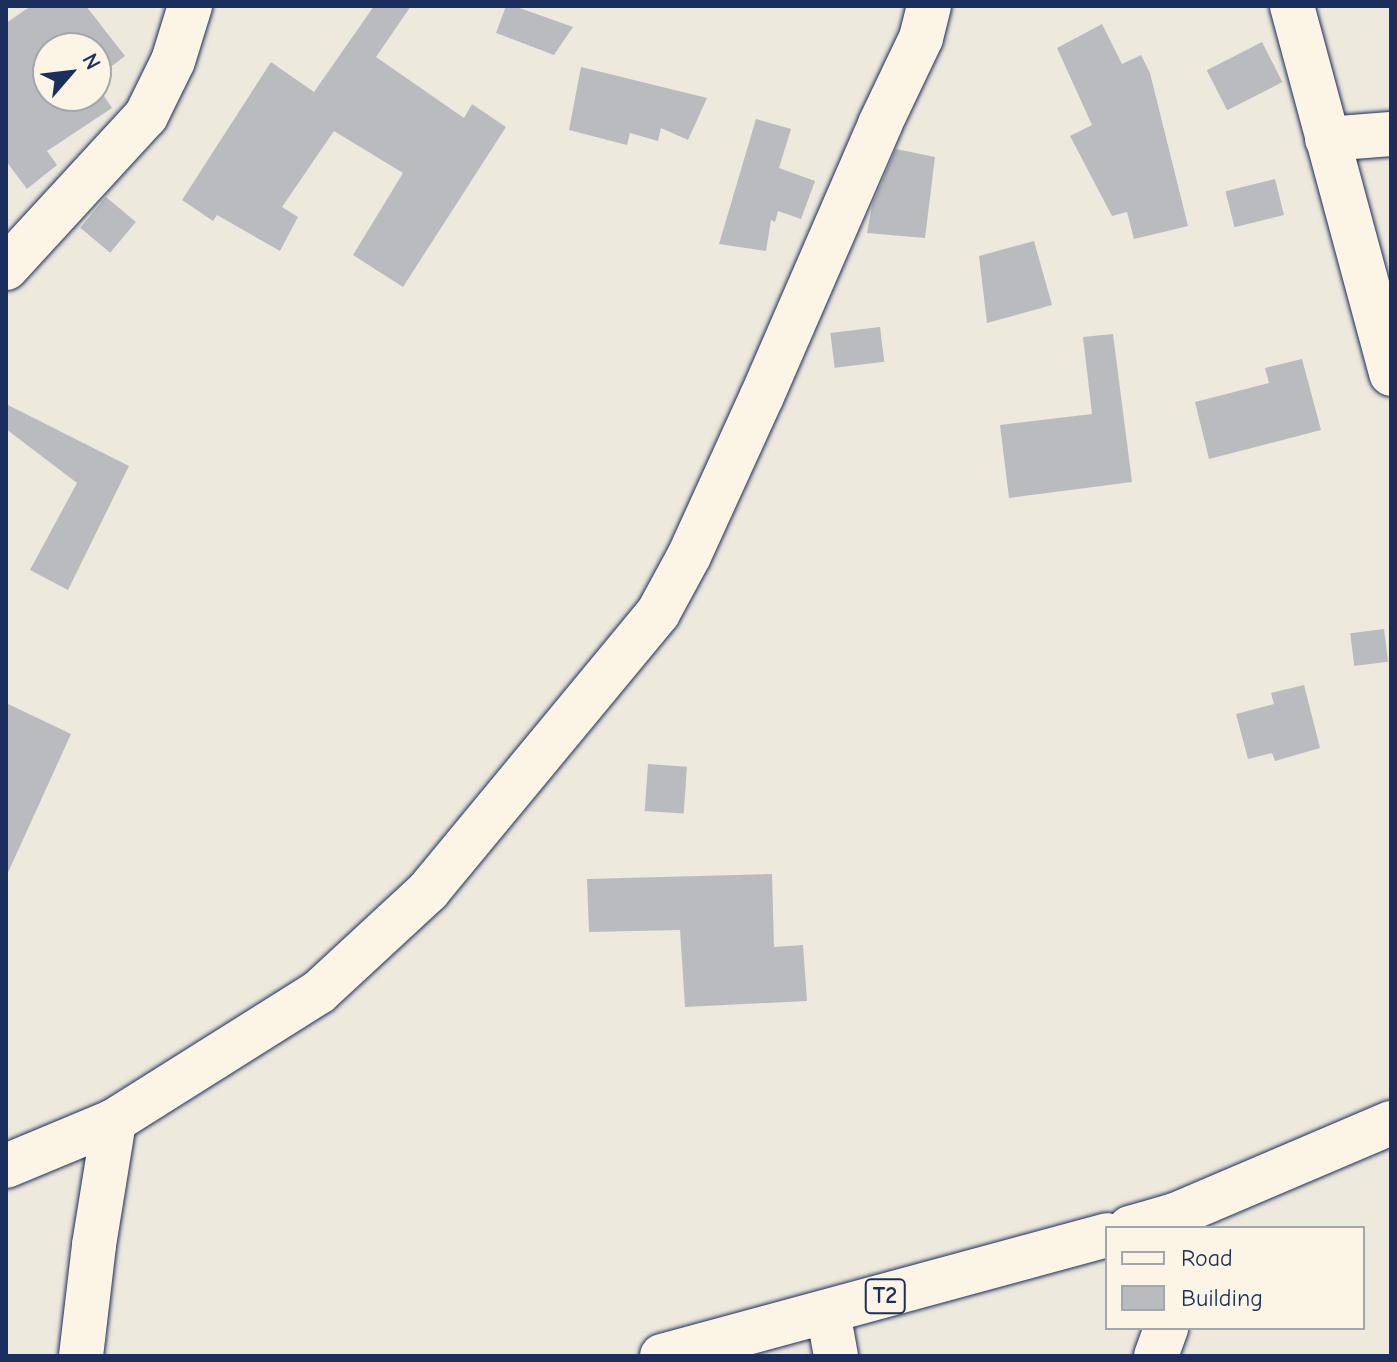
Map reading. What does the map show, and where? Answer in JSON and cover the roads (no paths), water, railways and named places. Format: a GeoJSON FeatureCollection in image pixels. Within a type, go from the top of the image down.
{"type":"FeatureCollection","features":[{"type":"Feature","properties":{"kind":"main road"},"geometry":{"type":"LineString","coordinates":[[6,268],[146,116],[173,61],[190,6]]}},
{"type":"Feature","properties":{"kind":"main road"},"geometry":{"type":"LineString","coordinates":[[6,1166],[114,1121],[319,992],[428,891],[658,613],[689,556],[762,396],[880,124],[921,38],[929,6]]}},
{"type":"Feature","properties":{"kind":"main road"},"geometry":{"type":"LineString","coordinates":[[1292,6],[1391,374]]}},
{"type":"Feature","properties":{"kind":"main road"},"geometry":{"type":"LineString","coordinates":[[1327,139],[1391,134]]}},
{"type":"Feature","properties":{"kind":"main road"},"geometry":{"type":"LineString","coordinates":[[81,1356],[94,1245],[114,1121]]}},
{"type":"Feature","properties":{"kind":"main road"},"geometry":{"type":"LineString","coordinates":[[1154,1225],[1391,1123]]}},
{"type":"Feature","properties":{"kind":"main road","name":"T2"},"geometry":{"type":"LineString","coordinates":[[662,1356],[1105,1236]]}},
{"type":"Feature","properties":{"kind":"main road"},"geometry":{"type":"LineString","coordinates":[[828,1312],[836,1356]]}},
{"type":"Feature","properties":{"kind":"main road"},"geometry":{"type":"LineString","coordinates":[[1156,1356],[1165,1330]]}}]}
